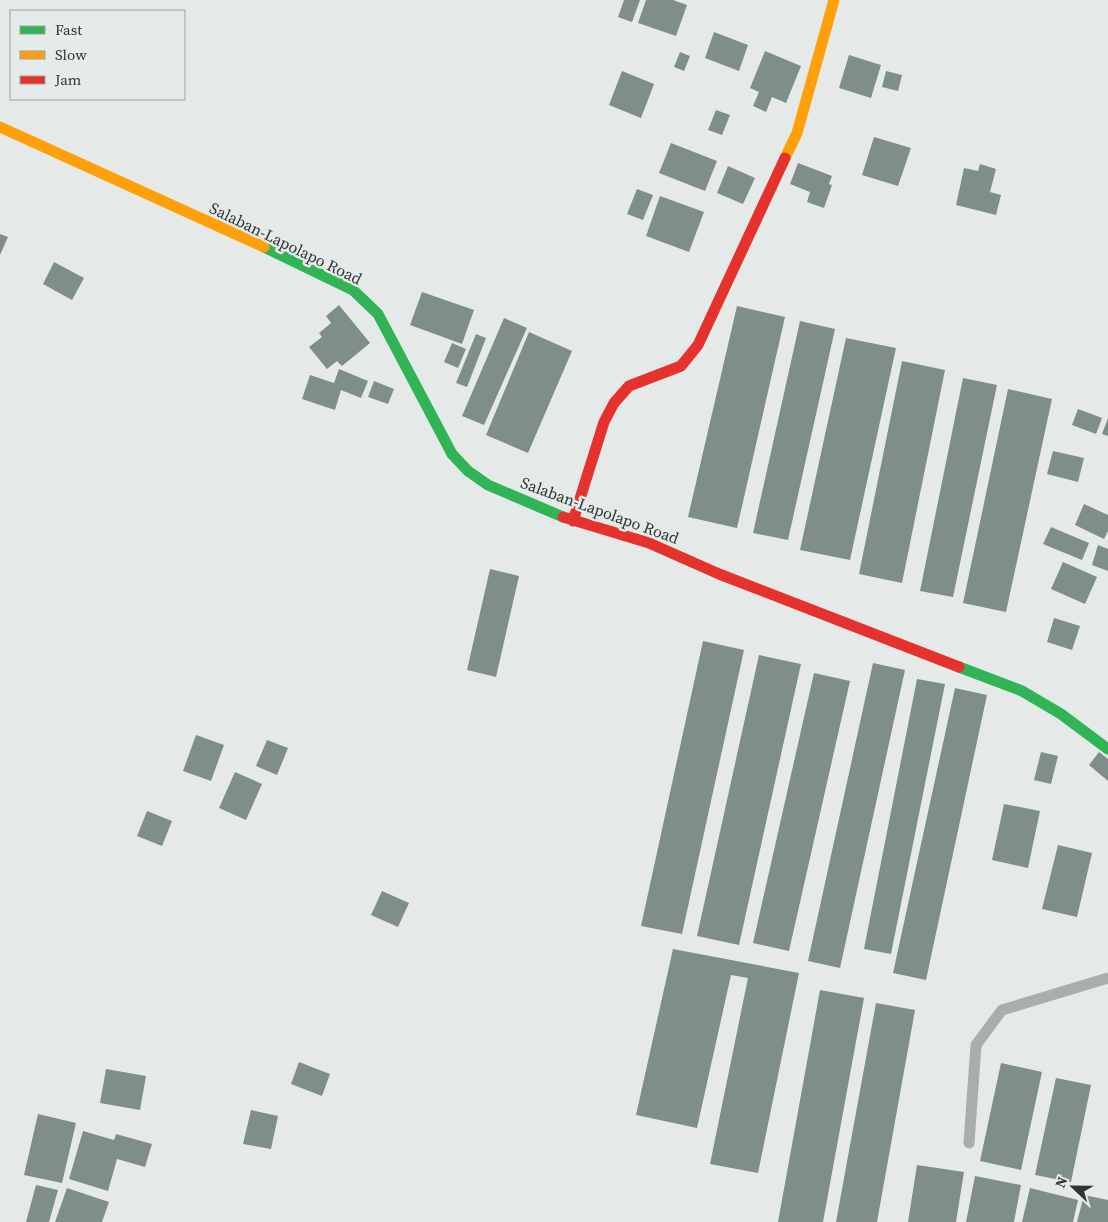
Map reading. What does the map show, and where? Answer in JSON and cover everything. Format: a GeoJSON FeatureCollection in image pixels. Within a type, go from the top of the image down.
{"type":"FeatureCollection","features":[{"type":"Feature","properties":{"kind":"street"},"geometry":{"type":"LineString","coordinates":[[573,521],[604,422],[614,403],[629,386],[681,366],[698,345],[797,133],[834,0]]}},
{"type":"Feature","properties":{"kind":"street","name":"Salaban-Lapolapo Road"},"geometry":{"type":"LineString","coordinates":[[0,127],[290,259],[353,290],[378,314],[452,454],[468,471],[488,485],[573,521],[649,543],[719,574],[1022,691],[1061,714],[1108,749]]}},
{"type":"Feature","properties":{"kind":"lane"},"geometry":{"type":"LineString","coordinates":[[969,1144],[976,1046],[1002,1010],[1108,978]]}},
{"type":"Feature","properties":{"kind":"building"},"geometry":{"type":"Polygon","coordinates":[[[624,0],[640,0],[632,22],[618,17],[624,0]]]}},
{"type":"Feature","properties":{"kind":"building"},"geometry":{"type":"Polygon","coordinates":[[[646,0],[673,0],[687,5],[676,36],[638,23],[646,0]]]}},
{"type":"Feature","properties":{"kind":"building"},"geometry":{"type":"Polygon","coordinates":[[[714,32],[748,45],[739,71],[705,58],[714,32]]]}},
{"type":"Feature","properties":{"kind":"building"},"geometry":{"type":"Polygon","coordinates":[[[765,51],[801,66],[786,103],[772,97],[766,112],[753,106],[759,92],[750,88],[765,51]]]}},
{"type":"Feature","properties":{"kind":"building"},"geometry":{"type":"Polygon","coordinates":[[[680,52],[690,56],[684,71],[674,67],[680,52]]]}},
{"type":"Feature","properties":{"kind":"building"},"geometry":{"type":"Polygon","coordinates":[[[849,55],[881,65],[871,98],[839,88],[849,55]]]}},
{"type":"Feature","properties":{"kind":"building"},"geometry":{"type":"Polygon","coordinates":[[[622,71],[654,84],[641,118],[609,105],[622,71]]]}},
{"type":"Feature","properties":{"kind":"building"},"geometry":{"type":"Polygon","coordinates":[[[886,71],[902,75],[898,91],[882,87],[886,71]]]}},
{"type":"Feature","properties":{"kind":"building"},"geometry":{"type":"Polygon","coordinates":[[[716,110],[730,115],[722,135],[708,130],[716,110]]]}},
{"type":"Feature","properties":{"kind":"building"},"geometry":{"type":"Polygon","coordinates":[[[874,137],[911,148],[898,186],[862,175],[874,137]]]}},
{"type":"Feature","properties":{"kind":"building"},"geometry":{"type":"Polygon","coordinates":[[[671,143],[717,161],[705,191],[659,173],[671,143]]]}},
{"type":"Feature","properties":{"kind":"building"},"geometry":{"type":"Polygon","coordinates":[[[798,163],[832,176],[829,184],[832,185],[824,208],[807,202],[810,192],[790,184],[798,163]]]}},
{"type":"Feature","properties":{"kind":"building"},"geometry":{"type":"Polygon","coordinates":[[[980,164],[996,169],[990,192],[1001,195],[996,215],[956,205],[964,168],[978,171],[980,164]]]}},
{"type":"Feature","properties":{"kind":"building"},"geometry":{"type":"Polygon","coordinates":[[[728,166],[755,178],[743,204],[717,193],[728,166]]]}},
{"type":"Feature","properties":{"kind":"building"},"geometry":{"type":"Polygon","coordinates":[[[637,189],[653,195],[643,220],[627,214],[637,189]]]}},
{"type":"Feature","properties":{"kind":"building"},"geometry":{"type":"Polygon","coordinates":[[[660,196],[704,212],[689,252],[646,236],[660,196]]]}},
{"type":"Feature","properties":{"kind":"building"},"geometry":{"type":"Polygon","coordinates":[[[0,234],[8,237],[0,255],[0,234]]]}},
{"type":"Feature","properties":{"kind":"building"},"geometry":{"type":"Polygon","coordinates":[[[54,262],[84,278],[72,300],[43,284],[54,262]]]}},
{"type":"Feature","properties":{"kind":"building"},"geometry":{"type":"Polygon","coordinates":[[[422,292],[474,310],[462,344],[410,325],[422,292]]]}},
{"type":"Feature","properties":{"kind":"building"},"geometry":{"type":"Polygon","coordinates":[[[339,305],[370,343],[342,366],[337,361],[327,369],[309,347],[322,337],[319,333],[331,323],[326,316],[339,305]]]}},
{"type":"Feature","properties":{"kind":"building"},"geometry":{"type":"Polygon","coordinates":[[[737,306],[785,317],[737,528],[688,517],[737,306]]]}},
{"type":"Feature","properties":{"kind":"building"},"geometry":{"type":"Polygon","coordinates":[[[504,318],[527,328],[484,425],[462,416],[504,318]]]}},
{"type":"Feature","properties":{"kind":"building"},"geometry":{"type":"Polygon","coordinates":[[[800,321],[835,329],[788,540],[753,533],[800,321]]]}},
{"type":"Feature","properties":{"kind":"building"},"geometry":{"type":"Polygon","coordinates":[[[529,332],[572,351],[528,453],[486,435],[529,332]]]}},
{"type":"Feature","properties":{"kind":"building"},"geometry":{"type":"Polygon","coordinates":[[[476,334],[486,338],[467,387],[456,383],[476,334]]]}},
{"type":"Feature","properties":{"kind":"building"},"geometry":{"type":"Polygon","coordinates":[[[846,338],[896,348],[850,560],[800,550],[846,338]]]}},
{"type":"Feature","properties":{"kind":"building"},"geometry":{"type":"Polygon","coordinates":[[[452,343],[466,349],[458,368],[444,362],[452,343]]]}},
{"type":"Feature","properties":{"kind":"building"},"geometry":{"type":"Polygon","coordinates":[[[902,361],[945,370],[902,583],[859,574],[902,361]]]}},
{"type":"Feature","properties":{"kind":"building"},"geometry":{"type":"Polygon","coordinates":[[[339,369],[368,381],[361,398],[341,390],[335,410],[302,399],[310,375],[334,383],[339,369]]]}},
{"type":"Feature","properties":{"kind":"building"},"geometry":{"type":"Polygon","coordinates":[[[963,378],[997,385],[953,597],[920,591],[963,378]]]}},
{"type":"Feature","properties":{"kind":"building"},"geometry":{"type":"Polygon","coordinates":[[[374,381],[394,389],[388,404],[368,397],[374,381]]]}},
{"type":"Feature","properties":{"kind":"building"},"geometry":{"type":"Polygon","coordinates":[[[1008,389],[1052,399],[1006,612],[963,603],[1008,389]]]}},
{"type":"Feature","properties":{"kind":"building"},"geometry":{"type":"Polygon","coordinates":[[[1078,409],[1102,418],[1096,434],[1072,425],[1078,409]]]}},
{"type":"Feature","properties":{"kind":"building"},"geometry":{"type":"Polygon","coordinates":[[[1108,418],[1108,436],[1102,434],[1108,418]]]}},
{"type":"Feature","properties":{"kind":"building"},"geometry":{"type":"Polygon","coordinates":[[[1053,451],[1084,458],[1078,482],[1047,474],[1053,451]]]}},
{"type":"Feature","properties":{"kind":"building"},"geometry":{"type":"Polygon","coordinates":[[[1084,504],[1108,515],[1108,531],[1104,539],[1075,525],[1084,504]]]}},
{"type":"Feature","properties":{"kind":"building"},"geometry":{"type":"Polygon","coordinates":[[[1051,527],[1089,543],[1082,560],[1043,544],[1051,527]]]}},
{"type":"Feature","properties":{"kind":"building"},"geometry":{"type":"Polygon","coordinates":[[[1098,545],[1108,549],[1108,571],[1092,565],[1098,545]]]}},
{"type":"Feature","properties":{"kind":"building"},"geometry":{"type":"Polygon","coordinates":[[[1063,562],[1097,577],[1085,604],[1051,589],[1063,562]]]}},
{"type":"Feature","properties":{"kind":"building"},"geometry":{"type":"Polygon","coordinates":[[[490,569],[519,576],[496,677],[467,670],[490,569]]]}},
{"type":"Feature","properties":{"kind":"building"},"geometry":{"type":"Polygon","coordinates":[[[1054,618],[1080,626],[1072,650],[1047,642],[1054,618]]]}},
{"type":"Feature","properties":{"kind":"building"},"geometry":{"type":"Polygon","coordinates":[[[703,641],[744,650],[682,934],[641,926],[703,641]]]}},
{"type":"Feature","properties":{"kind":"building"},"geometry":{"type":"Polygon","coordinates":[[[759,655],[801,664],[739,945],[697,936],[759,655]]]}},
{"type":"Feature","properties":{"kind":"building"},"geometry":{"type":"Polygon","coordinates":[[[873,663],[905,670],[840,968],[808,961],[873,663]]]}},
{"type":"Feature","properties":{"kind":"building"},"geometry":{"type":"Polygon","coordinates":[[[814,673],[850,681],[789,951],[753,943],[814,673]]]}},
{"type":"Feature","properties":{"kind":"building"},"geometry":{"type":"Polygon","coordinates":[[[917,679],[945,684],[891,954],[864,949],[917,679]]]}},
{"type":"Feature","properties":{"kind":"building"},"geometry":{"type":"Polygon","coordinates":[[[955,688],[987,695],[926,980],[893,973],[955,688]]]}},
{"type":"Feature","properties":{"kind":"building"},"geometry":{"type":"Polygon","coordinates":[[[196,735],[224,745],[211,781],[183,771],[196,735]]]}},
{"type":"Feature","properties":{"kind":"building"},"geometry":{"type":"Polygon","coordinates":[[[267,740],[288,748],[277,775],[256,766],[267,740]]]}},
{"type":"Feature","properties":{"kind":"building"},"geometry":{"type":"Polygon","coordinates":[[[1041,752],[1058,756],[1051,784],[1034,780],[1041,752]]]}},
{"type":"Feature","properties":{"kind":"building"},"geometry":{"type":"Polygon","coordinates":[[[1099,752],[1108,759],[1108,781],[1089,765],[1099,752]]]}},
{"type":"Feature","properties":{"kind":"building"},"geometry":{"type":"Polygon","coordinates":[[[235,772],[262,784],[246,820],[219,808],[235,772]]]}},
{"type":"Feature","properties":{"kind":"building"},"geometry":{"type":"Polygon","coordinates":[[[1004,804],[1040,811],[1028,868],[992,860],[1004,804]]]}},
{"type":"Feature","properties":{"kind":"building"},"geometry":{"type":"Polygon","coordinates":[[[147,811],[172,821],[162,846],[137,836],[147,811]]]}},
{"type":"Feature","properties":{"kind":"building"},"geometry":{"type":"Polygon","coordinates":[[[1058,845],[1092,853],[1077,917],[1042,909],[1058,845]]]}},
{"type":"Feature","properties":{"kind":"building"},"geometry":{"type":"Polygon","coordinates":[[[382,891],[409,903],[398,927],[371,915],[382,891]]]}},
{"type":"Feature","properties":{"kind":"building"},"geometry":{"type":"Polygon","coordinates":[[[673,949],[799,973],[758,1173],[710,1164],[748,978],[731,975],[697,1128],[636,1115],[673,949]]]}},
{"type":"Feature","properties":{"kind":"building"},"geometry":{"type":"Polygon","coordinates":[[[820,990],[864,998],[823,1222],[778,1222],[820,990]]]}},
{"type":"Feature","properties":{"kind":"building"},"geometry":{"type":"Polygon","coordinates":[[[876,1003],[915,1010],[877,1222],[836,1222],[876,1003]]]}},
{"type":"Feature","properties":{"kind":"building"},"geometry":{"type":"Polygon","coordinates":[[[299,1062],[330,1074],[322,1096],[291,1084],[299,1062]]]}},
{"type":"Feature","properties":{"kind":"building"},"geometry":{"type":"Polygon","coordinates":[[[1001,1063],[1042,1072],[1021,1170],[980,1161],[1001,1063]]]}},
{"type":"Feature","properties":{"kind":"building"},"geometry":{"type":"Polygon","coordinates":[[[106,1069],[146,1076],[140,1110],[100,1103],[106,1069]]]}},
{"type":"Feature","properties":{"kind":"building"},"geometry":{"type":"Polygon","coordinates":[[[1056,1078],[1091,1085],[1071,1182],[1035,1175],[1056,1078]]]}},
{"type":"Feature","properties":{"kind":"building"},"geometry":{"type":"Polygon","coordinates":[[[251,1110],[278,1116],[271,1149],[243,1144],[251,1110]]]}},
{"type":"Feature","properties":{"kind":"building"},"geometry":{"type":"Polygon","coordinates":[[[38,1114],[76,1123],[62,1183],[24,1175],[38,1114]]]}},
{"type":"Feature","properties":{"kind":"building"},"geometry":{"type":"Polygon","coordinates":[[[83,1131],[114,1140],[116,1134],[152,1144],[145,1167],[117,1159],[108,1191],[69,1179],[83,1131]]]}},
{"type":"Feature","properties":{"kind":"building"},"geometry":{"type":"Polygon","coordinates":[[[917,1165],[964,1172],[956,1222],[908,1222],[917,1165]]]}},
{"type":"Feature","properties":{"kind":"building"},"geometry":{"type":"Polygon","coordinates":[[[975,1176],[1021,1185],[1014,1222],[966,1222],[975,1176]]]}},
{"type":"Feature","properties":{"kind":"building"},"geometry":{"type":"Polygon","coordinates":[[[36,1185],[58,1190],[49,1222],[26,1222],[36,1185]]]}},
{"type":"Feature","properties":{"kind":"building"},"geometry":{"type":"Polygon","coordinates":[[[67,1188],[109,1202],[102,1222],[55,1222],[67,1188]]]}},
{"type":"Feature","properties":{"kind":"building"},"geometry":{"type":"Polygon","coordinates":[[[1030,1188],[1078,1200],[1073,1222],[1022,1222],[1030,1188]]]}},
{"type":"Feature","properties":{"kind":"building"},"geometry":{"type":"Polygon","coordinates":[[[1084,1195],[1108,1200],[1108,1222],[1077,1222],[1084,1195]]]}},
{"type":"Feature","properties":{"kind":"traffic: fast"},"geometry":{"type":"LineString","coordinates":[[264,247],[353,290],[378,314],[452,454],[468,471],[488,485],[563,517]]}},
{"type":"Feature","properties":{"kind":"traffic: fast"},"geometry":{"type":"LineString","coordinates":[[959,667],[1022,691],[1061,714],[1108,749]]}},
{"type":"Feature","properties":{"kind":"traffic: slow"},"geometry":{"type":"LineString","coordinates":[[785,158],[797,133],[834,0]]}},
{"type":"Feature","properties":{"kind":"traffic: slow"},"geometry":{"type":"LineString","coordinates":[[0,127],[264,247]]}},
{"type":"Feature","properties":{"kind":"traffic: jam"},"geometry":{"type":"LineString","coordinates":[[573,521],[604,422],[614,403],[629,386],[681,366],[698,345],[785,158]]}},
{"type":"Feature","properties":{"kind":"traffic: jam"},"geometry":{"type":"LineString","coordinates":[[563,517],[649,543],[719,574],[959,667]]}}]}
